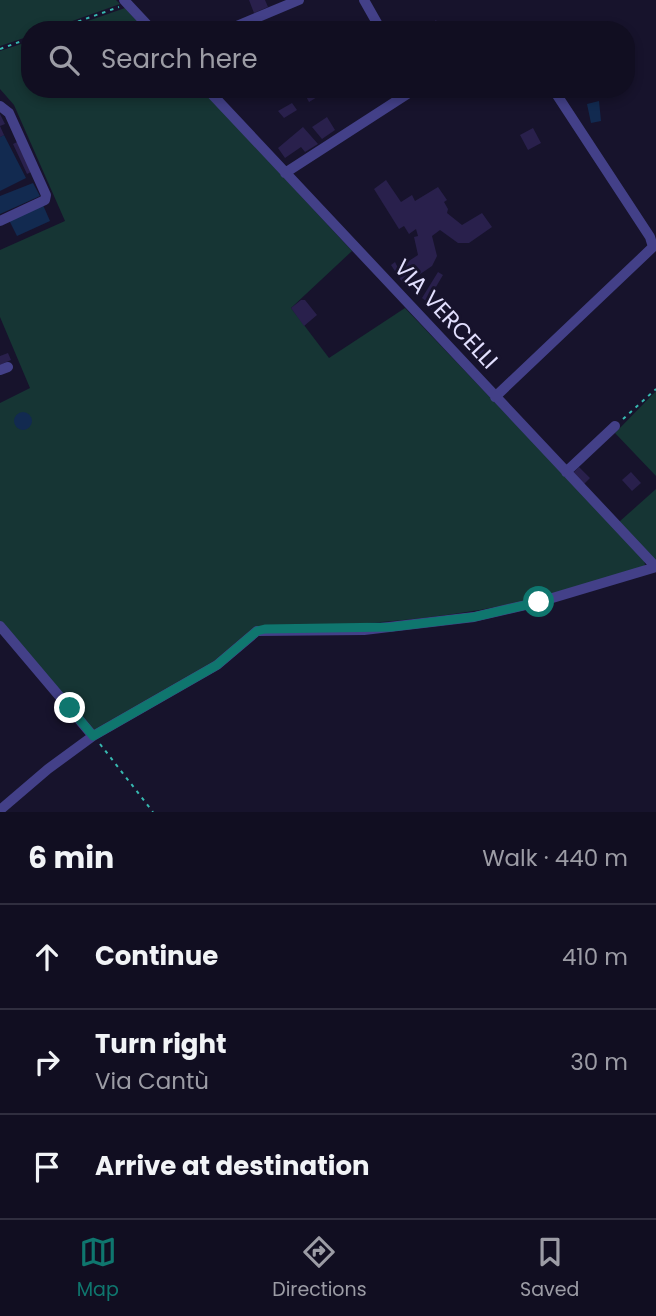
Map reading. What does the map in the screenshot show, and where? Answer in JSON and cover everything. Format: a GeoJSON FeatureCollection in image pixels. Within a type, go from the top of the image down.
{"type":"FeatureCollection","features":[{"type":"Feature","properties":{"kind":"street"},"geometry":{"type":"LineString","coordinates":[[249,21],[299,0]]}},
{"type":"Feature","properties":{"kind":"street"},"geometry":{"type":"LineString","coordinates":[[364,0],[376,21]]}},
{"type":"Feature","properties":{"kind":"street"},"geometry":{"type":"LineString","coordinates":[[130,1],[145,21]]}},
{"type":"Feature","properties":{"kind":"street","name":"VIA VERCELLI"},"geometry":{"type":"LineString","coordinates":[[215,98],[656,567]]}},
{"type":"Feature","properties":{"kind":"street"},"geometry":{"type":"LineString","coordinates":[[285,173],[401,98]]}},
{"type":"Feature","properties":{"kind":"street"},"geometry":{"type":"LineString","coordinates":[[495,397],[653,247],[650,237],[559,98]]}},
{"type":"Feature","properties":{"kind":"street"},"geometry":{"type":"LineString","coordinates":[[0,106],[9,113],[46,195],[45,200],[0,221]]}},
{"type":"Feature","properties":{"kind":"street"},"geometry":{"type":"LineString","coordinates":[[566,472],[615,426]]}},
{"type":"Feature","properties":{"kind":"street"},"geometry":{"type":"LineString","coordinates":[[0,810],[48,769],[93,736],[209,670],[257,631],[364,630],[474,617],[539,602],[656,567]]}},
{"type":"Feature","properties":{"kind":"street"},"geometry":{"type":"LineString","coordinates":[[0,626],[93,736]]}},
{"type":"Feature","properties":{"kind":"path"},"geometry":{"type":"LineString","coordinates":[[78,21],[130,1]]}},
{"type":"Feature","properties":{"kind":"path"},"geometry":{"type":"LineString","coordinates":[[0,49],[21,41]]}},
{"type":"Feature","properties":{"kind":"path"},"geometry":{"type":"LineString","coordinates":[[615,426],[656,389]]}},
{"type":"Feature","properties":{"kind":"path"},"geometry":{"type":"LineString","coordinates":[[93,736],[153,812]]}},
{"type":"Feature","properties":{"kind":"green space"},"geometry":{"type":"Polygon","coordinates":[[[0,0],[116,0],[120,4],[72,21],[21,21],[21,39],[0,46],[0,0]]]}},
{"type":"Feature","properties":{"kind":"green space"},"geometry":{"type":"Polygon","coordinates":[[[125,8],[137,21],[88,21],[125,8]]]}},
{"type":"Feature","properties":{"kind":"green space"},"geometry":{"type":"Polygon","coordinates":[[[21,44],[21,98],[210,98],[352,251],[291,308],[329,358],[405,308],[644,559],[645,565],[627,575],[509,605],[468,612],[386,622],[260,626],[218,660],[93,731],[0,622],[0,403],[30,388],[0,317],[0,250],[65,221],[14,105],[0,89],[0,51],[21,44]]]}},
{"type":"Feature","properties":{"kind":"green space"},"geometry":{"type":"Polygon","coordinates":[[[656,391],[656,476],[615,433],[656,391]]]}},
{"type":"Feature","properties":{"kind":"green space"},"geometry":{"type":"Polygon","coordinates":[[[656,489],[656,562],[619,522],[656,489]]]}},
{"type":"Feature","properties":{"kind":"water"},"geometry":{"type":"Polygon","coordinates":[[[599,101],[601,121],[591,123],[587,104],[599,101]]]}},
{"type":"Feature","properties":{"kind":"water"},"geometry":{"type":"Polygon","coordinates":[[[4,135],[26,178],[0,191],[0,137],[4,135]]]}},
{"type":"Feature","properties":{"kind":"water"},"geometry":{"type":"Polygon","coordinates":[[[33,183],[40,196],[0,214],[0,196],[33,183]]]}},
{"type":"Feature","properties":{"kind":"water"},"geometry":{"type":"Polygon","coordinates":[[[43,205],[50,221],[17,236],[9,220],[43,205]]]}},
{"type":"Feature","properties":{"kind":"water"},"geometry":{"type":"Polygon","coordinates":[[[23,412],[29,415],[32,421],[29,427],[23,430],[17,427],[14,421],[17,415],[23,412]]]}},
{"type":"Feature","properties":{"kind":"building"},"geometry":{"type":"Polygon","coordinates":[[[249,0],[265,0],[268,7],[254,13],[249,0]]]}},
{"type":"Feature","properties":{"kind":"building"},"geometry":{"type":"Polygon","coordinates":[[[292,103],[297,110],[284,118],[278,111],[292,103]]]}},
{"type":"Feature","properties":{"kind":"building"},"geometry":{"type":"Polygon","coordinates":[[[327,117],[335,130],[322,139],[312,127],[327,117]]]}},
{"type":"Feature","properties":{"kind":"building"},"geometry":{"type":"Polygon","coordinates":[[[303,127],[318,144],[305,152],[301,147],[285,158],[278,148],[303,127]]]}},
{"type":"Feature","properties":{"kind":"building"},"geometry":{"type":"Polygon","coordinates":[[[533,128],[541,143],[528,150],[520,135],[533,128]]]}},
{"type":"Feature","properties":{"kind":"building"},"geometry":{"type":"Polygon","coordinates":[[[19,141],[31,172],[27,174],[13,144],[19,141]]]}},
{"type":"Feature","properties":{"kind":"building"},"geometry":{"type":"Polygon","coordinates":[[[386,180],[401,202],[412,195],[415,201],[438,187],[447,200],[444,202],[447,213],[462,225],[482,213],[492,227],[469,243],[458,243],[440,230],[432,236],[437,256],[432,266],[404,285],[391,265],[395,262],[398,268],[418,255],[414,237],[418,236],[416,229],[409,234],[404,226],[399,229],[374,189],[386,180]]]}},
{"type":"Feature","properties":{"kind":"building"},"geometry":{"type":"Polygon","coordinates":[[[438,272],[443,275],[427,302],[422,298],[438,272]]]}},
{"type":"Feature","properties":{"kind":"building"},"geometry":{"type":"Polygon","coordinates":[[[435,299],[438,303],[431,309],[428,306],[435,299]]]}},
{"type":"Feature","properties":{"kind":"building"},"geometry":{"type":"Polygon","coordinates":[[[305,300],[317,315],[304,326],[291,308],[305,300]]]}},
{"type":"Feature","properties":{"kind":"building"},"geometry":{"type":"Polygon","coordinates":[[[484,349],[490,355],[484,361],[478,355],[484,349]]]}},
{"type":"Feature","properties":{"kind":"building"},"geometry":{"type":"Polygon","coordinates":[[[8,353],[11,360],[0,365],[0,356],[8,353]]]}},
{"type":"Feature","properties":{"kind":"building"},"geometry":{"type":"Polygon","coordinates":[[[579,467],[590,478],[584,484],[573,473],[579,467]]]}},
{"type":"Feature","properties":{"kind":"building"},"geometry":{"type":"Polygon","coordinates":[[[631,472],[641,483],[632,491],[622,480],[631,472]]]}},
{"type":"Feature","properties":{"kind":"route"},"geometry":{"type":"LineString","coordinates":[[70,708],[93,736],[201,675],[257,631],[265,629],[364,630],[474,617],[539,602]]}}]}
